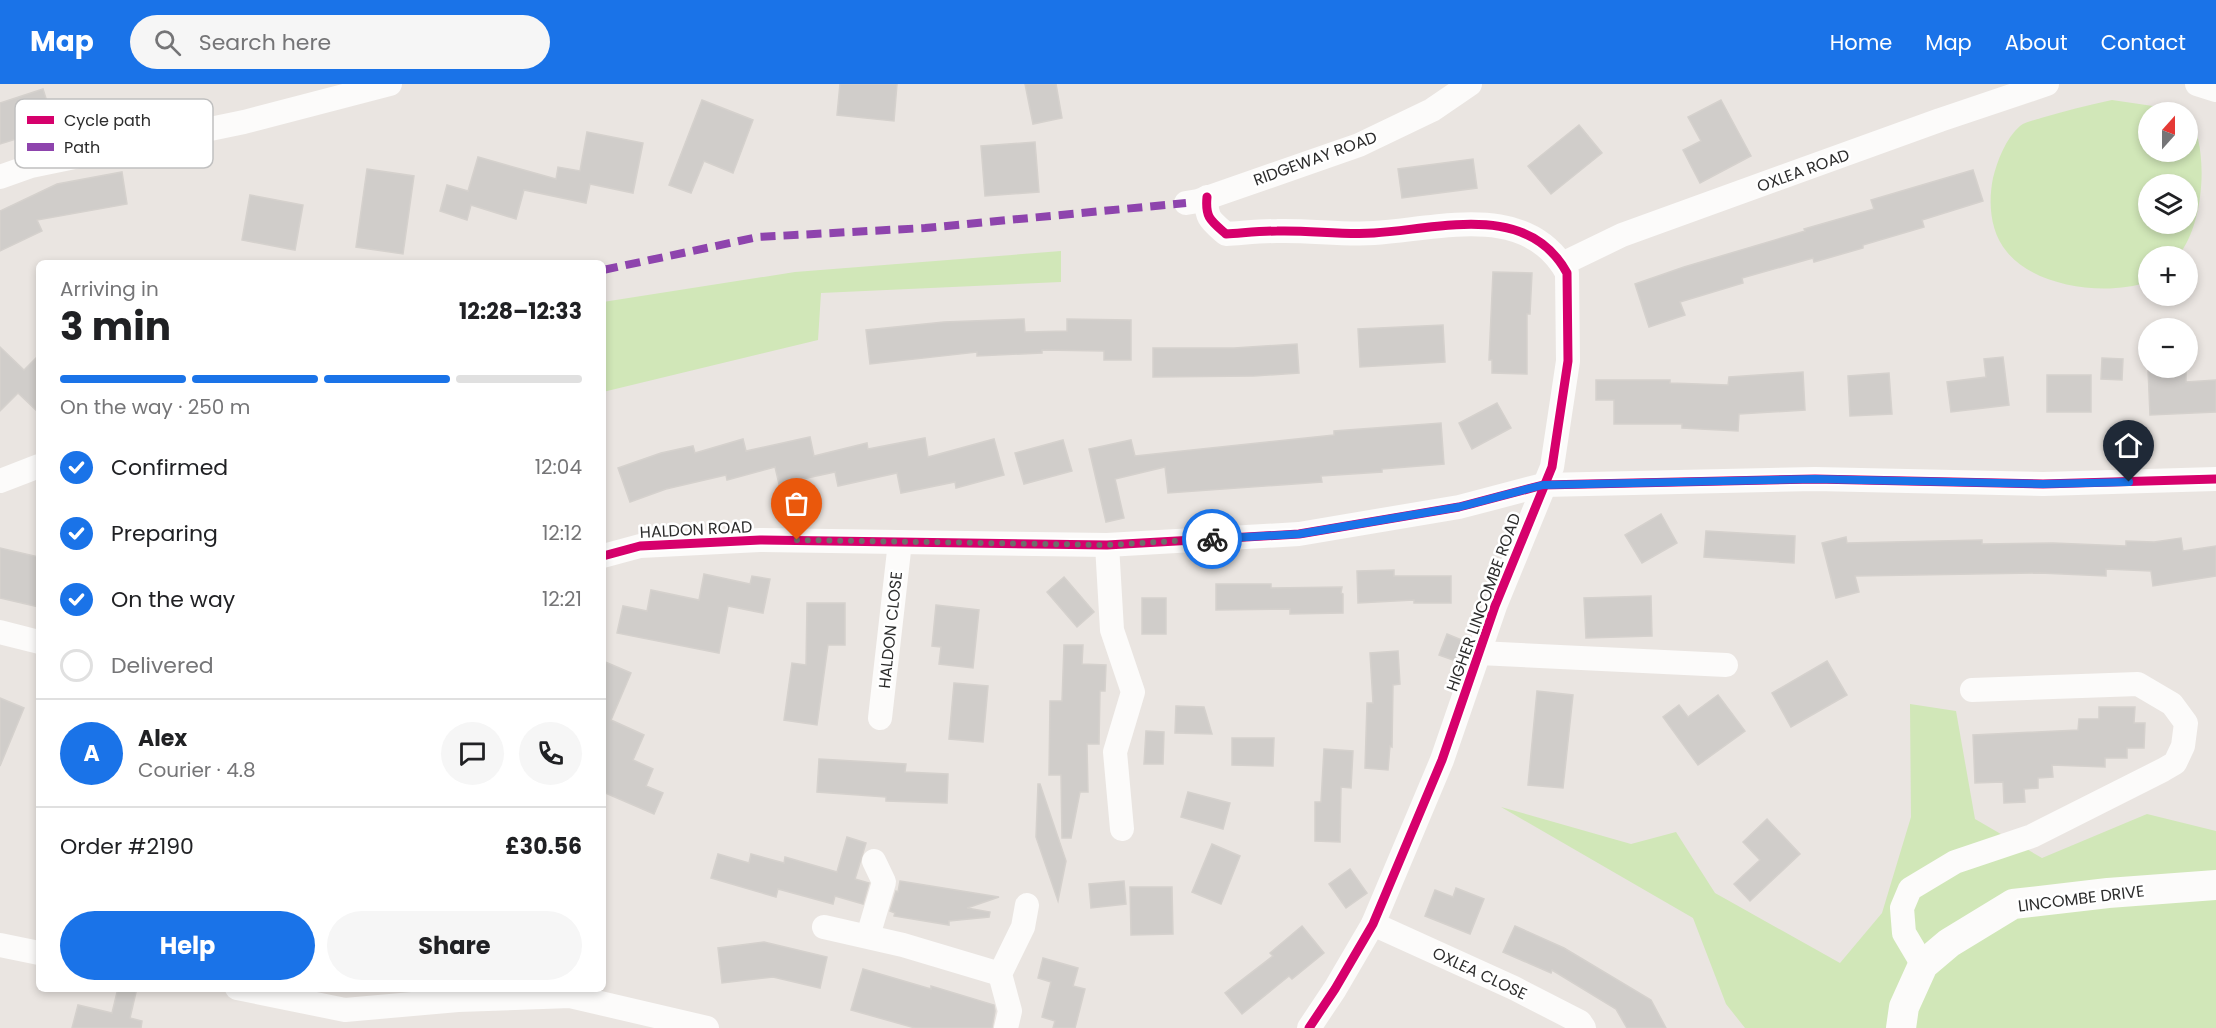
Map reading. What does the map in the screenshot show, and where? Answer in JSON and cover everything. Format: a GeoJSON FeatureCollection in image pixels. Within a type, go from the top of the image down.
{"type":"FeatureCollection","features":[{"type":"Feature","properties":{"kind":"street"},"geometry":{"type":"LineString","coordinates":[[213,128],[390,84]]}},
{"type":"Feature","properties":{"kind":"street","name":"RIDGEWAY ROAD"},"geometry":{"type":"LineString","coordinates":[[1470,84],[1432,110],[1359,146],[1197,200],[1211,221],[1226,234],[1277,231],[1373,233],[1453,223],[1496,225],[1537,239],[1562,264]]}},
{"type":"Feature","properties":{"kind":"street","name":"OXLEA ROAD"},"geometry":{"type":"LineString","coordinates":[[1562,264],[1622,235],[1940,120],[2047,84]]}},
{"type":"Feature","properties":{"kind":"street"},"geometry":{"type":"LineString","coordinates":[[2196,84],[2216,90]]}},
{"type":"Feature","properties":{"kind":"street"},"geometry":{"type":"LineString","coordinates":[[0,177],[25,168]]}},
{"type":"Feature","properties":{"kind":"street","name":"HIGHER LINCOMBE ROAD"},"geometry":{"type":"LineString","coordinates":[[1309,1028],[1373,924],[1442,760],[1495,606],[1551,466],[1568,361],[1567,273],[1562,264]]}},
{"type":"Feature","properties":{"kind":"street"},"geometry":{"type":"LineString","coordinates":[[0,481],[36,467]]}},
{"type":"Feature","properties":{"kind":"street"},"geometry":{"type":"LineString","coordinates":[[1543,485],[1815,479],[2043,484],[2216,479]]}},
{"type":"Feature","properties":{"kind":"street","name":"HALDON ROAD"},"geometry":{"type":"LineString","coordinates":[[606,555],[640,546],[749,541],[833,540],[1107,545],[1299,534],[1459,507],[1543,485]]}},
{"type":"Feature","properties":{"kind":"street","name":"HALDON CLOSE"},"geometry":{"type":"LineString","coordinates":[[880,718],[900,542]]}},
{"type":"Feature","properties":{"kind":"street"},"geometry":{"type":"LineString","coordinates":[[1107,545],[1112,630],[1133,692],[1115,752],[1122,829]]}},
{"type":"Feature","properties":{"kind":"street"},"geometry":{"type":"LineString","coordinates":[[0,632],[36,641]]}},
{"type":"Feature","properties":{"kind":"street"},"geometry":{"type":"LineString","coordinates":[[1479,653],[1726,665]]}},
{"type":"Feature","properties":{"kind":"street"},"geometry":{"type":"LineString","coordinates":[[1923,965],[1904,933],[1902,908],[1910,889],[1955,862],[2032,836],[2150,778],[2175,763],[2183,746],[2186,723],[2172,704],[2138,684],[1972,690]]}},
{"type":"Feature","properties":{"kind":"street"},"geometry":{"type":"LineString","coordinates":[[868,936],[884,882],[874,861]]}},
{"type":"Feature","properties":{"kind":"street","name":"LINCOMBE DRIVE"},"geometry":{"type":"LineString","coordinates":[[1901,1028],[1904,1007],[1923,965],[1949,943],[2013,904],[2109,892],[2216,885]]}},
{"type":"Feature","properties":{"kind":"street"},"geometry":{"type":"LineString","coordinates":[[1006,1028],[1010,1011],[1000,974],[1023,927],[1027,905]]}},
{"type":"Feature","properties":{"kind":"street","name":"OXLEA CLOSE"},"geometry":{"type":"LineString","coordinates":[[1373,924],[1514,988],[1580,1022],[1584,1028]]}},
{"type":"Feature","properties":{"kind":"street"},"geometry":{"type":"LineString","coordinates":[[824,927],[868,936],[1000,974]]}},
{"type":"Feature","properties":{"kind":"street"},"geometry":{"type":"LineString","coordinates":[[0,945],[36,951]]}},
{"type":"Feature","properties":{"kind":"street"},"geometry":{"type":"LineString","coordinates":[[257,992],[345,1010],[458,1000],[570,996],[682,1025],[707,1028]]}},
{"type":"Feature","properties":{"kind":"green space"},"geometry":{"type":"Polygon","coordinates":[[[2112,100],[2138,104],[2138,162],[2198,162],[2198,140],[2201,185],[2198,209],[2198,174],[2138,174],[2138,234],[2190,234],[2184,246],[2138,246],[2138,284],[2093,288],[2054,281],[2020,264],[2007,252],[1997,236],[1992,217],[1991,188],[1997,164],[2006,143],[2020,126],[2027,122],[2112,100]]]}},
{"type":"Feature","properties":{"kind":"green space"},"geometry":{"type":"Polygon","coordinates":[[[1061,251],[1061,282],[821,293],[818,340],[606,391],[606,302],[795,272],[1061,251]]]}},
{"type":"Feature","properties":{"kind":"green space"},"geometry":{"type":"Polygon","coordinates":[[[1910,704],[1956,711],[1975,819],[2042,858],[2147,814],[2216,831],[2216,1028],[1745,1028],[1726,1004],[1693,918],[1501,807],[1631,844],[1676,832],[1715,893],[1840,963],[1882,913],[1911,817],[1910,704]]]}},
{"type":"Feature","properties":{"kind":"building"},"geometry":{"type":"Polygon","coordinates":[[[840,84],[897,84],[894,121],[837,115],[840,84]]]}},
{"type":"Feature","properties":{"kind":"building"},"geometry":{"type":"Polygon","coordinates":[[[1025,84],[1056,84],[1062,118],[1033,124],[1025,84]]]}},
{"type":"Feature","properties":{"kind":"building"},"geometry":{"type":"Polygon","coordinates":[[[43,89],[46,99],[15,99],[15,139],[0,144],[0,103],[43,89]]]}},
{"type":"Feature","properties":{"kind":"building"},"geometry":{"type":"Polygon","coordinates":[[[702,100],[753,120],[733,173],[704,161],[691,193],[669,185],[702,100]]]}},
{"type":"Feature","properties":{"kind":"building"},"geometry":{"type":"Polygon","coordinates":[[[1721,100],[1751,156],[1700,183],[1683,150],[1701,141],[1688,117],[1721,100]]]}},
{"type":"Feature","properties":{"kind":"building"},"geometry":{"type":"Polygon","coordinates":[[[1579,125],[1602,153],[1551,194],[1528,166],[1579,125]]]}},
{"type":"Feature","properties":{"kind":"building"},"geometry":{"type":"Polygon","coordinates":[[[587,132],[643,143],[633,193],[590,184],[586,203],[524,190],[516,219],[471,205],[467,220],[440,211],[447,185],[468,191],[478,157],[556,179],[558,167],[580,171],[587,132]]]}},
{"type":"Feature","properties":{"kind":"building"},"geometry":{"type":"Polygon","coordinates":[[[1035,142],[1039,192],[985,196],[981,146],[1035,142]]]}},
{"type":"Feature","properties":{"kind":"building"},"geometry":{"type":"Polygon","coordinates":[[[1473,159],[1477,188],[1402,198],[1398,169],[1473,159]]]}},
{"type":"Feature","properties":{"kind":"building"},"geometry":{"type":"Polygon","coordinates":[[[367,169],[414,176],[403,254],[356,247],[367,169]]]}},
{"type":"Feature","properties":{"kind":"building"},"geometry":{"type":"Polygon","coordinates":[[[1973,170],[1983,201],[1922,220],[1924,227],[1863,245],[1863,248],[1814,262],[1813,258],[1742,278],[1743,283],[1680,302],[1685,315],[1649,327],[1635,284],[1805,231],[1804,229],[1874,209],[1871,200],[1973,170]]]}},
{"type":"Feature","properties":{"kind":"building"},"geometry":{"type":"Polygon","coordinates":[[[122,172],[127,204],[37,220],[42,231],[0,251],[0,211],[57,184],[122,172]]]}},
{"type":"Feature","properties":{"kind":"building"},"geometry":{"type":"Polygon","coordinates":[[[250,195],[303,205],[295,250],[242,240],[250,195]]]}},
{"type":"Feature","properties":{"kind":"building"},"geometry":{"type":"Polygon","coordinates":[[[1493,272],[1532,273],[1530,314],[1527,314],[1527,374],[1492,373],[1492,360],[1489,360],[1493,272]]]}},
{"type":"Feature","properties":{"kind":"building"},"geometry":{"type":"Polygon","coordinates":[[[1024,319],[1025,332],[1067,331],[1067,319],[1131,320],[1131,360],[1104,360],[1104,351],[1042,350],[1042,353],[977,356],[977,352],[870,364],[866,330],[944,322],[1024,319]]]}},
{"type":"Feature","properties":{"kind":"building"},"geometry":{"type":"Polygon","coordinates":[[[1443,325],[1445,362],[1360,367],[1358,329],[1443,325]]]}},
{"type":"Feature","properties":{"kind":"building"},"geometry":{"type":"Polygon","coordinates":[[[1297,344],[1299,373],[1153,377],[1153,348],[1234,348],[1297,344]]]}},
{"type":"Feature","properties":{"kind":"building"},"geometry":{"type":"Polygon","coordinates":[[[0,347],[24,370],[36,358],[36,410],[18,393],[0,411],[0,347]]]}},
{"type":"Feature","properties":{"kind":"building"},"geometry":{"type":"Polygon","coordinates":[[[2003,357],[2009,405],[1951,412],[1947,382],[1986,377],[1984,359],[2003,357]]]}},
{"type":"Feature","properties":{"kind":"building"},"geometry":{"type":"Polygon","coordinates":[[[2102,358],[2123,359],[2122,380],[2101,379],[2102,358]]]}},
{"type":"Feature","properties":{"kind":"building"},"geometry":{"type":"Polygon","coordinates":[[[1803,372],[1805,410],[1739,414],[1738,431],[1682,428],[1682,424],[1614,424],[1614,400],[1596,400],[1596,380],[1670,380],[1670,383],[1728,385],[1729,377],[1803,372]]]}},
{"type":"Feature","properties":{"kind":"building"},"geometry":{"type":"Polygon","coordinates":[[[1889,373],[1892,414],[1850,416],[1848,376],[1889,373]]]}},
{"type":"Feature","properties":{"kind":"building"},"geometry":{"type":"Polygon","coordinates":[[[2047,375],[2091,375],[2091,412],[2047,412],[2047,375]]]}},
{"type":"Feature","properties":{"kind":"building"},"geometry":{"type":"Polygon","coordinates":[[[2148,378],[2186,378],[2186,382],[2216,380],[2216,412],[2150,415],[2148,378]]]}},
{"type":"Feature","properties":{"kind":"building"},"geometry":{"type":"Polygon","coordinates":[[[1497,403],[1511,428],[1472,449],[1459,423],[1497,403]]]}},
{"type":"Feature","properties":{"kind":"building"},"geometry":{"type":"Polygon","coordinates":[[[1441,423],[1444,464],[1382,469],[1382,472],[1321,476],[1322,482],[1168,493],[1165,467],[1115,479],[1124,518],[1106,522],[1089,449],[1131,440],[1135,456],[1334,435],[1334,431],[1441,423]]]}},
{"type":"Feature","properties":{"kind":"building"},"geometry":{"type":"Polygon","coordinates":[[[810,437],[814,456],[867,443],[868,449],[925,438],[928,457],[994,439],[1004,475],[956,488],[955,482],[901,493],[897,473],[838,486],[835,472],[779,484],[775,467],[727,480],[726,475],[666,489],[630,502],[618,468],[661,453],[693,446],[695,453],[743,439],[746,451],[810,437]]]}},
{"type":"Feature","properties":{"kind":"building"},"geometry":{"type":"Polygon","coordinates":[[[1063,440],[1072,471],[1024,484],[1015,453],[1063,440]]]}},
{"type":"Feature","properties":{"kind":"building"},"geometry":{"type":"Polygon","coordinates":[[[1661,514],[1677,543],[1642,563],[1625,535],[1661,514]]]}},
{"type":"Feature","properties":{"kind":"building"},"geometry":{"type":"Polygon","coordinates":[[[1706,531],[1795,536],[1794,563],[1704,557],[1706,531]]]}},
{"type":"Feature","properties":{"kind":"building"},"geometry":{"type":"Polygon","coordinates":[[[1846,537],[1847,543],[1982,540],[1982,544],[2053,543],[2126,546],[2126,541],[2154,542],[2181,538],[2183,551],[2216,546],[2216,576],[2153,586],[2151,571],[2106,569],[2106,576],[2040,573],[1855,576],[1859,592],[1836,598],[1822,543],[1846,537]]]}},
{"type":"Feature","properties":{"kind":"building"},"geometry":{"type":"Polygon","coordinates":[[[0,548],[36,556],[36,606],[0,598],[0,548]]]}},
{"type":"Feature","properties":{"kind":"building"},"geometry":{"type":"Polygon","coordinates":[[[1394,570],[1394,576],[1451,576],[1451,603],[1414,603],[1414,600],[1358,603],[1357,571],[1394,570]]]}},
{"type":"Feature","properties":{"kind":"building"},"geometry":{"type":"Polygon","coordinates":[[[704,574],[750,584],[752,576],[770,579],[763,613],[728,606],[719,653],[617,633],[623,606],[647,611],[651,590],[699,600],[704,574]]]}},
{"type":"Feature","properties":{"kind":"building"},"geometry":{"type":"Polygon","coordinates":[[[1064,577],[1094,612],[1077,627],[1047,592],[1064,577]]]}},
{"type":"Feature","properties":{"kind":"building"},"geometry":{"type":"Polygon","coordinates":[[[1216,584],[1271,584],[1271,588],[1342,587],[1343,613],[1290,614],[1290,609],[1216,610],[1216,584]]]}},
{"type":"Feature","properties":{"kind":"building"},"geometry":{"type":"Polygon","coordinates":[[[1651,596],[1652,636],[1586,638],[1584,598],[1651,596]]]}},
{"type":"Feature","properties":{"kind":"building"},"geometry":{"type":"Polygon","coordinates":[[[1142,598],[1166,598],[1166,634],[1142,634],[1142,598]]]}},
{"type":"Feature","properties":{"kind":"building"},"geometry":{"type":"Polygon","coordinates":[[[807,603],[845,603],[845,645],[828,645],[817,725],[784,720],[792,663],[806,665],[807,603]]]}},
{"type":"Feature","properties":{"kind":"building"},"geometry":{"type":"Polygon","coordinates":[[[936,605],[979,610],[973,668],[939,664],[941,647],[932,646],[936,605]]]}},
{"type":"Feature","properties":{"kind":"building"},"geometry":{"type":"Polygon","coordinates":[[[1447,634],[1464,641],[1456,661],[1439,655],[1447,634]]]}},
{"type":"Feature","properties":{"kind":"building"},"geometry":{"type":"Polygon","coordinates":[[[1064,645],[1083,645],[1082,664],[1106,665],[1105,691],[1100,691],[1099,744],[1087,744],[1088,792],[1080,792],[1071,838],[1062,838],[1061,775],[1049,775],[1050,701],[1062,701],[1064,645]]]}},
{"type":"Feature","properties":{"kind":"building"},"geometry":{"type":"Polygon","coordinates":[[[1398,651],[1400,684],[1393,685],[1392,747],[1390,746],[1388,770],[1365,768],[1367,703],[1373,703],[1370,653],[1398,651]]]}},
{"type":"Feature","properties":{"kind":"building"},"geometry":{"type":"Polygon","coordinates":[[[1827,661],[1847,695],[1791,727],[1772,693],[1827,661]]]}},
{"type":"Feature","properties":{"kind":"building"},"geometry":{"type":"Polygon","coordinates":[[[606,662],[631,673],[611,720],[644,735],[633,760],[653,769],[646,786],[663,793],[654,814],[606,793],[606,662]]]}},
{"type":"Feature","properties":{"kind":"building"},"geometry":{"type":"Polygon","coordinates":[[[954,683],[988,686],[983,742],[949,739],[954,683]]]}},
{"type":"Feature","properties":{"kind":"building"},"geometry":{"type":"Polygon","coordinates":[[[1537,691],[1573,695],[1563,788],[1528,785],[1537,691]]]}},
{"type":"Feature","properties":{"kind":"building"},"geometry":{"type":"Polygon","coordinates":[[[1718,695],[1745,731],[1698,765],[1663,717],[1679,705],[1688,717],[1718,695]]]}},
{"type":"Feature","properties":{"kind":"building"},"geometry":{"type":"Polygon","coordinates":[[[0,698],[24,708],[0,766],[0,698]]]}},
{"type":"Feature","properties":{"kind":"building"},"geometry":{"type":"Polygon","coordinates":[[[1176,706],[1204,707],[1212,734],[1175,733],[1176,706]]]}},
{"type":"Feature","properties":{"kind":"building"},"geometry":{"type":"Polygon","coordinates":[[[2099,707],[2135,707],[2134,723],[2145,723],[2144,748],[2127,748],[2127,758],[2105,758],[2105,767],[2052,765],[2053,777],[2038,778],[2038,788],[2024,789],[2025,802],[2004,803],[2003,782],[1975,783],[1973,735],[2078,730],[2079,719],[2099,719],[2099,707]]]}},
{"type":"Feature","properties":{"kind":"building"},"geometry":{"type":"Polygon","coordinates":[[[1146,731],[1164,732],[1163,764],[1144,764],[1146,731]]]}},
{"type":"Feature","properties":{"kind":"building"},"geometry":{"type":"Polygon","coordinates":[[[1232,738],[1274,738],[1273,766],[1232,765],[1232,738]]]}},
{"type":"Feature","properties":{"kind":"building"},"geometry":{"type":"Polygon","coordinates":[[[1324,749],[1353,751],[1351,788],[1341,787],[1340,842],[1315,841],[1315,802],[1321,802],[1324,749]]]}},
{"type":"Feature","properties":{"kind":"building"},"geometry":{"type":"Polygon","coordinates":[[[819,759],[906,764],[905,772],[948,774],[947,803],[886,801],[886,797],[817,792],[819,759]]]}},
{"type":"Feature","properties":{"kind":"building"},"geometry":{"type":"Polygon","coordinates":[[[1038,784],[1040,784],[1066,861],[1058,901],[1036,837],[1038,784]]]}},
{"type":"Feature","properties":{"kind":"building"},"geometry":{"type":"Polygon","coordinates":[[[1188,792],[1230,803],[1223,829],[1181,817],[1188,792]]]}},
{"type":"Feature","properties":{"kind":"building"},"geometry":{"type":"Polygon","coordinates":[[[1767,819],[1800,854],[1750,901],[1734,884],[1760,860],[1743,842],[1767,819]]]}},
{"type":"Feature","properties":{"kind":"building"},"geometry":{"type":"Polygon","coordinates":[[[847,837],[866,843],[855,879],[869,883],[863,904],[835,896],[833,904],[778,889],[776,897],[711,878],[718,854],[749,863],[751,854],[784,863],[785,857],[837,872],[847,837]]]}},
{"type":"Feature","properties":{"kind":"building"},"geometry":{"type":"Polygon","coordinates":[[[1212,844],[1240,856],[1221,904],[1192,892],[1212,844]]]}},
{"type":"Feature","properties":{"kind":"building"},"geometry":{"type":"Polygon","coordinates":[[[1350,869],[1367,893],[1346,908],[1329,884],[1350,869]]]}},
{"type":"Feature","properties":{"kind":"building"},"geometry":{"type":"Polygon","coordinates":[[[900,881],[999,897],[967,908],[990,912],[989,917],[949,921],[949,925],[894,916],[895,913],[890,911],[900,881]]]}},
{"type":"Feature","properties":{"kind":"building"},"geometry":{"type":"Polygon","coordinates":[[[1124,881],[1126,904],[1091,908],[1089,884],[1124,881]]]}},
{"type":"Feature","properties":{"kind":"building"},"geometry":{"type":"Polygon","coordinates":[[[1130,887],[1172,887],[1173,934],[1131,935],[1130,887]]]}},
{"type":"Feature","properties":{"kind":"building"},"geometry":{"type":"Polygon","coordinates":[[[1456,888],[1484,899],[1470,934],[1425,916],[1435,890],[1453,897],[1456,888]]]}},
{"type":"Feature","properties":{"kind":"building"},"geometry":{"type":"Polygon","coordinates":[[[1302,926],[1324,953],[1292,979],[1289,976],[1242,1014],[1225,993],[1273,956],[1270,953],[1302,926]]]}},
{"type":"Feature","properties":{"kind":"building"},"geometry":{"type":"Polygon","coordinates":[[[1515,926],[1564,948],[1651,1000],[1666,1028],[1627,1028],[1616,1009],[1552,970],[1551,973],[1503,952],[1515,926]]]}},
{"type":"Feature","properties":{"kind":"building"},"geometry":{"type":"Polygon","coordinates":[[[764,942],[827,957],[820,988],[773,977],[722,983],[718,948],[764,942]]]}},
{"type":"Feature","properties":{"kind":"building"},"geometry":{"type":"Polygon","coordinates":[[[1043,958],[1078,968],[1073,986],[1085,989],[1075,1028],[1053,1028],[1055,1021],[1042,1017],[1051,982],[1038,978],[1043,958]]]}},
{"type":"Feature","properties":{"kind":"building"},"geometry":{"type":"Polygon","coordinates":[[[863,969],[994,1005],[992,1028],[915,1028],[851,1010],[863,969]]]}},
{"type":"Feature","properties":{"kind":"building"},"geometry":{"type":"Polygon","coordinates":[[[117,992],[136,992],[130,1018],[142,1021],[141,1028],[72,1028],[78,1005],[112,1013],[117,992]]]}},
{"type":"Feature","properties":{"kind":"marked path"},"geometry":{"type":"LineString","coordinates":[[606,269],[758,237],[925,228],[1186,203]]}},
{"type":"Feature","properties":{"kind":"cycle path"},"geometry":{"type":"LineString","coordinates":[[1207,197],[1208,215],[1226,234],[1264,231],[1374,233],[1480,224],[1506,228],[1530,236],[1550,250],[1567,273],[1568,361],[1552,467],[1495,606],[1442,760],[1373,924],[1309,1028]]}},
{"type":"Feature","properties":{"kind":"cycle path"},"geometry":{"type":"LineString","coordinates":[[606,555],[640,546],[760,540],[1107,545],[1299,534],[1459,507],[1543,485],[1815,479],[2043,484],[2216,479]]}},
{"type":"Feature","properties":{"kind":"way so far"},"geometry":{"type":"LineString","coordinates":[[797,540],[1107,545],[1212,539]]}},
{"type":"Feature","properties":{"kind":"route"},"geometry":{"type":"LineString","coordinates":[[1212,539],[1299,534],[1459,507],[1543,485],[1815,479],[2043,484],[2129,482]]}}]}
